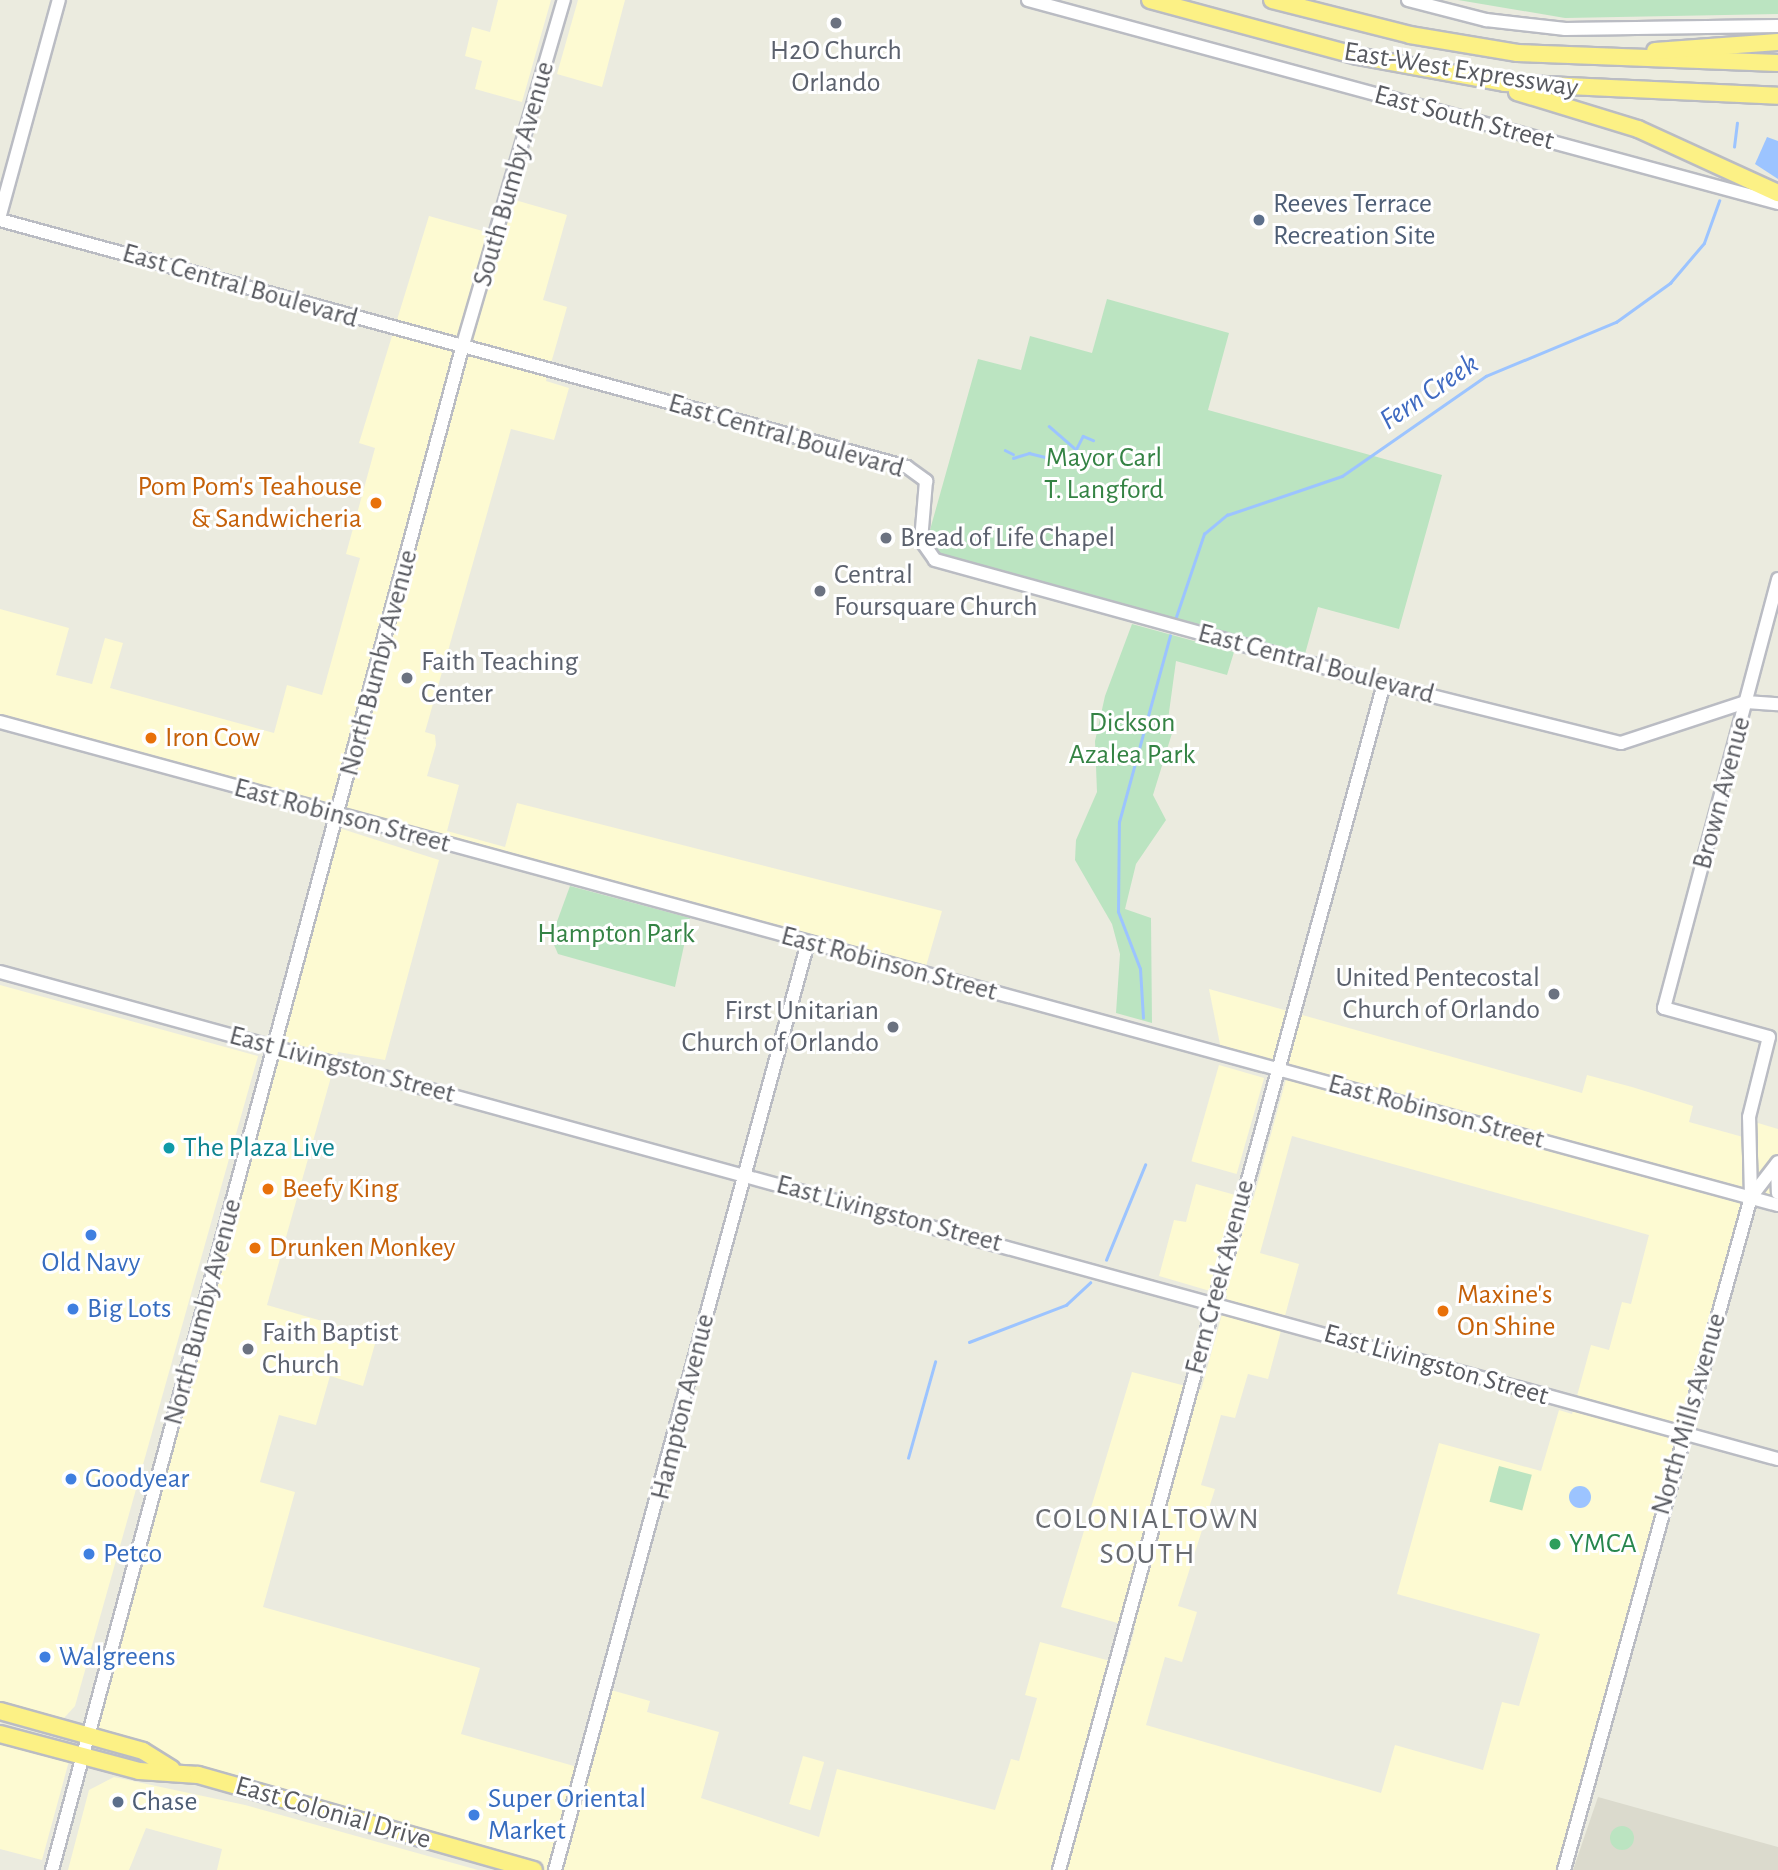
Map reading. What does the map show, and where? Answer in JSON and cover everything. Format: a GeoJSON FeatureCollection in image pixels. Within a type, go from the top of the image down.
{"type":"FeatureCollection","features":[{"type":"Feature","properties":{"kind":"highway","name":"East-West Expressway"},"geometry":{"type":"LineString","coordinates":[[1150,0],[1357,56],[1474,78],[1598,92],[1778,96]]}},
{"type":"Feature","properties":{"kind":"highway","name":"East-West Expressway"},"geometry":{"type":"LineString","coordinates":[[1272,0],[1410,35],[1585,58],[1778,63]]}},
{"type":"Feature","properties":{"kind":"highway"},"geometry":{"type":"LineString","coordinates":[[1299,0],[1410,35]]}},
{"type":"Feature","properties":{"kind":"highway"},"geometry":{"type":"LineString","coordinates":[[1585,58],[1778,42]]}},
{"type":"Feature","properties":{"kind":"highway"},"geometry":{"type":"LineString","coordinates":[[1474,78],[1638,130],[1778,193]]}},
{"type":"Feature","properties":{"kind":"highway","name":"East Colonial Drive"},"geometry":{"type":"LineString","coordinates":[[0,1711],[144,1751],[172,1769],[534,1870]]}},
{"type":"Feature","properties":{"kind":"highway","name":"East Colonial Drive"},"geometry":{"type":"LineString","coordinates":[[0,1734],[139,1770],[172,1769]]}},
{"type":"Feature","properties":{"kind":"street"},"geometry":{"type":"LineString","coordinates":[[0,215],[59,0]]}},
{"type":"Feature","properties":{"kind":"street","name":"South Bumby Avenue"},"geometry":{"type":"LineString","coordinates":[[462,348],[564,0]]}},
{"type":"Feature","properties":{"kind":"street","name":"East South Street"},"geometry":{"type":"LineString","coordinates":[[1028,0],[1778,203]]}},
{"type":"Feature","properties":{"kind":"street"},"geometry":{"type":"LineString","coordinates":[[1408,0],[1486,20],[1565,29],[1778,26]]}},
{"type":"Feature","properties":{"kind":"street","name":"East Central Boulevard"},"geometry":{"type":"LineString","coordinates":[[0,220],[462,348],[907,467],[926,481],[920,540],[935,560],[1384,684],[1621,743],[1746,702],[1778,704]]}},
{"type":"Feature","properties":{"kind":"street","name":"North Bumby Avenue"},"geometry":{"type":"LineString","coordinates":[[52,1870],[339,815],[462,348]]}},
{"type":"Feature","properties":{"kind":"street","name":"Brown Avenue"},"geometry":{"type":"LineString","coordinates":[[1769,1037],[1664,1008],[1778,579]]}},
{"type":"Feature","properties":{"kind":"street","name":"Fern Creek Avenue"},"geometry":{"type":"LineString","coordinates":[[1059,1870],[1384,684]]}},
{"type":"Feature","properties":{"kind":"street","name":"East Robinson Street"},"geometry":{"type":"LineString","coordinates":[[0,722],[1778,1205]]}},
{"type":"Feature","properties":{"kind":"street","name":"Hampton Avenue"},"geometry":{"type":"LineString","coordinates":[[555,1870],[808,942]]}},
{"type":"Feature","properties":{"kind":"street","name":"East Livingston Street"},"geometry":{"type":"LineString","coordinates":[[0,972],[1778,1459]]}},
{"type":"Feature","properties":{"kind":"street","name":"North Mills Avenue"},"geometry":{"type":"LineString","coordinates":[[1564,1870],[1751,1197],[1749,1117],[1769,1037]]}},
{"type":"Feature","properties":{"kind":"street"},"geometry":{"type":"LineString","coordinates":[[1751,1197],[1778,1162]]}},
{"type":"Feature","properties":{"kind":"street"},"geometry":{"type":"LineString","coordinates":[[1778,1162],[1778,1194]]}},
{"type":"Feature","properties":{"kind":"shaded area"},"geometry":{"type":"Polygon","coordinates":[[[498,0],[551,0],[522,102],[475,89],[482,61],[465,56],[472,27],[490,32],[498,0]]]}},
{"type":"Feature","properties":{"kind":"shaded area"},"geometry":{"type":"Polygon","coordinates":[[[578,0],[625,0],[602,87],[557,74],[578,0]]]}},
{"type":"Feature","properties":{"kind":"shaded area"},"geometry":{"type":"Polygon","coordinates":[[[508,198],[567,215],[543,300],[567,307],[546,381],[569,388],[554,440],[511,429],[425,732],[435,735],[436,745],[427,776],[459,785],[447,831],[505,847],[517,803],[942,911],[924,973],[0,721],[0,609],[69,628],[56,675],[92,684],[105,638],[123,643],[110,688],[274,733],[287,685],[322,695],[360,558],[346,554],[375,448],[359,443],[429,216],[497,235],[508,198]]]}},
{"type":"Feature","properties":{"kind":"shaded area"},"geometry":{"type":"Polygon","coordinates":[[[336,827],[439,860],[385,1060],[338,1052],[267,1305],[377,1337],[363,1386],[330,1376],[316,1425],[279,1415],[260,1482],[295,1492],[263,1607],[480,1668],[461,1734],[588,1770],[611,1690],[650,1701],[647,1712],[719,1732],[701,1798],[819,1837],[837,1769],[995,1810],[1011,1759],[1019,1761],[1037,1698],[1025,1695],[1040,1642],[1125,1665],[1135,1628],[1061,1607],[1132,1372],[1201,1390],[1227,1296],[1159,1276],[1174,1220],[1186,1222],[1196,1184],[1253,1200],[1288,1072],[1222,1054],[1209,989],[1582,1093],[1587,1075],[1632,1087],[1693,1106],[1689,1122],[1743,1137],[1748,1120],[1778,1129],[1778,1206],[1747,1198],[1564,1870],[534,1870],[85,1746],[336,827]],[[1292,1136],[1260,1253],[1299,1264],[1268,1379],[1248,1374],[1235,1418],[1221,1415],[1201,1485],[1215,1489],[1178,1606],[1197,1612],[1182,1662],[1165,1657],[1146,1725],[1381,1793],[1395,1745],[1483,1770],[1502,1702],[1519,1706],[1540,1634],[1397,1594],[1439,1443],[1541,1471],[1559,1410],[1572,1414],[1591,1345],[1609,1350],[1622,1302],[1631,1304],[1649,1235],[1292,1136]]]}},
{"type":"Feature","properties":{"kind":"shaded area"},"geometry":{"type":"Polygon","coordinates":[[[0,985],[258,1056],[75,1706],[64,1718],[0,1702],[0,985]]]}},
{"type":"Feature","properties":{"kind":"shaded area"},"geometry":{"type":"Polygon","coordinates":[[[1219,1065],[1264,1078],[1237,1174],[1191,1161],[1219,1065]]]}},
{"type":"Feature","properties":{"kind":"shaded area"},"geometry":{"type":"Polygon","coordinates":[[[0,1743],[69,1761],[42,1860],[0,1849],[0,1743]]]}},
{"type":"Feature","properties":{"kind":"shaded area"},"geometry":{"type":"Polygon","coordinates":[[[803,1756],[824,1762],[810,1810],[789,1804],[803,1756]]]}},
{"type":"Feature","properties":{"kind":"shaded area"},"geometry":{"type":"Polygon","coordinates":[[[114,1777],[245,1805],[478,1870],[217,1870],[222,1849],[146,1828],[129,1870],[68,1870],[89,1790],[114,1777]]]}},
{"type":"Feature","properties":{"kind":"shaded area"},"geometry":{"type":"Polygon","coordinates":[[[1598,1797],[1778,1847],[1778,1870],[1573,1870],[1598,1797]]]}},
{"type":"Feature","properties":{"kind":"green space"},"geometry":{"type":"Polygon","coordinates":[[[1458,0],[1778,0],[1778,14],[1565,18],[1458,0]]]}},
{"type":"Feature","properties":{"kind":"green space","name":"Mayor Carl T. Langford"},"geometry":{"type":"Polygon","coordinates":[[[1107,299],[1229,333],[1208,410],[1442,475],[1399,629],[1318,607],[1305,654],[946,557],[931,547],[928,537],[978,359],[1021,370],[1030,336],[1092,353],[1107,299]]]}},
{"type":"Feature","properties":{"kind":"green space","name":"Dickson Azalea Park"},"geometry":{"type":"Polygon","coordinates":[[[1132,624],[1234,652],[1227,675],[1176,661],[1167,727],[1173,730],[1153,795],[1166,820],[1136,864],[1125,909],[1151,918],[1152,1023],[1116,1013],[1120,954],[1112,924],[1075,860],[1076,840],[1097,792],[1095,741],[1105,696],[1132,624]]]}},
{"type":"Feature","properties":{"kind":"green space","name":"Hampton Park"},"geometry":{"type":"Polygon","coordinates":[[[570,886],[690,918],[675,987],[558,954],[551,938],[570,886]]]}},
{"type":"Feature","properties":{"kind":"green space"},"geometry":{"type":"Polygon","coordinates":[[[1499,1466],[1532,1475],[1522,1511],[1489,1502],[1499,1466]]]}},
{"type":"Feature","properties":{"kind":"green space"},"geometry":{"type":"Polygon","coordinates":[[[1622,1826],[1633,1833],[1634,1838],[1627,1849],[1622,1850],[1611,1843],[1610,1838],[1617,1827],[1622,1826]]]}},
{"type":"Feature","properties":{"kind":"water"},"geometry":{"type":"Polygon","coordinates":[[[1767,137],[1778,141],[1778,179],[1755,164],[1767,137]]]}},
{"type":"Feature","properties":{"kind":"water"},"geometry":{"type":"Polygon","coordinates":[[[1580,1486],[1588,1489],[1591,1497],[1588,1505],[1580,1508],[1572,1505],[1569,1497],[1572,1489],[1580,1486]]]}},
{"type":"Feature","properties":{"kind":"waterway","name":"Fern Creek"},"geometry":{"type":"LineString","coordinates":[[1734,147],[1737,123]]}},
{"type":"Feature","properties":{"kind":"waterway","name":"Fern Creek"},"geometry":{"type":"LineString","coordinates":[[1175,620],[1204,534],[1227,515],[1342,476],[1486,376],[1616,322],[1670,283],[1704,243],[1719,201]]}},
{"type":"Feature","properties":{"kind":"waterway"},"geometry":{"type":"LineString","coordinates":[[1049,426],[1074,448]]}},
{"type":"Feature","properties":{"kind":"waterway"},"geometry":{"type":"LineString","coordinates":[[1013,458],[1029,453],[1069,463],[1083,436],[1093,440]]}},
{"type":"Feature","properties":{"kind":"waterway"},"geometry":{"type":"LineString","coordinates":[[1005,450],[1013,454]]}},
{"type":"Feature","properties":{"kind":"waterway","name":"Fern Creek"},"geometry":{"type":"LineString","coordinates":[[1143,1018],[1140,969],[1118,912],[1119,822],[1170,636]]}},
{"type":"Feature","properties":{"kind":"waterway","name":"Fern Creek"},"geometry":{"type":"LineString","coordinates":[[1106,1260],[1145,1165]]}},
{"type":"Feature","properties":{"kind":"waterway","name":"Fern Creek"},"geometry":{"type":"LineString","coordinates":[[969,1342],[1066,1305],[1090,1283]]}},
{"type":"Feature","properties":{"kind":"waterway","name":"Fern Creek"},"geometry":{"type":"LineString","coordinates":[[908,1458],[935,1362]]}},
{"type":"Feature","properties":{"kind":"place","name":"H2O Church Orlando"},"geometry":{"type":"Point","coordinates":[836,23]}},
{"type":"Feature","properties":{"kind":"place","name":"Reeves Terrace Recreation Site"},"geometry":{"type":"Point","coordinates":[1259,220]}},
{"type":"Feature","properties":{"kind":"place","name":"Pom Pom's Teahouse & Sandwicheria"},"geometry":{"type":"Point","coordinates":[376,503]}},
{"type":"Feature","properties":{"kind":"place","name":"Bread of Life Chapel"},"geometry":{"type":"Point","coordinates":[886,538]}},
{"type":"Feature","properties":{"kind":"place","name":"Central Foursquare Church"},"geometry":{"type":"Point","coordinates":[820,591]}},
{"type":"Feature","properties":{"kind":"place","name":"Faith Teaching Center"},"geometry":{"type":"Point","coordinates":[407,678]}},
{"type":"Feature","properties":{"kind":"place","name":"Iron Cow"},"geometry":{"type":"Point","coordinates":[151,738]}},
{"type":"Feature","properties":{"kind":"place","name":"United Pentecostal Church of Orlando"},"geometry":{"type":"Point","coordinates":[1554,994]}},
{"type":"Feature","properties":{"kind":"place","name":"First Unitarian Church of Orlando"},"geometry":{"type":"Point","coordinates":[893,1027]}},
{"type":"Feature","properties":{"kind":"place","name":"The Plaza Live"},"geometry":{"type":"Point","coordinates":[169,1148]}},
{"type":"Feature","properties":{"kind":"place","name":"Beefy King"},"geometry":{"type":"Point","coordinates":[268,1189]}},
{"type":"Feature","properties":{"kind":"place","name":"Old Navy"},"geometry":{"type":"Point","coordinates":[91,1235]}},
{"type":"Feature","properties":{"kind":"place","name":"Drunken Monkey"},"geometry":{"type":"Point","coordinates":[255,1248]}},
{"type":"Feature","properties":{"kind":"place","name":"Big Lots"},"geometry":{"type":"Point","coordinates":[73,1309]}},
{"type":"Feature","properties":{"kind":"place","name":"Maxine's On Shine"},"geometry":{"type":"Point","coordinates":[1443,1311]}},
{"type":"Feature","properties":{"kind":"place","name":"Faith Baptist Church"},"geometry":{"type":"Point","coordinates":[248,1349]}},
{"type":"Feature","properties":{"kind":"place","name":"Goodyear"},"geometry":{"type":"Point","coordinates":[71,1479]}},
{"type":"Feature","properties":{"kind":"place","name":"YMCA"},"geometry":{"type":"Point","coordinates":[1555,1544]}},
{"type":"Feature","properties":{"kind":"place","name":"Petco"},"geometry":{"type":"Point","coordinates":[89,1554]}},
{"type":"Feature","properties":{"kind":"place","name":"Walgreens"},"geometry":{"type":"Point","coordinates":[45,1657]}},
{"type":"Feature","properties":{"kind":"place","name":"Chase"},"geometry":{"type":"Point","coordinates":[118,1802]}},
{"type":"Feature","properties":{"kind":"place","name":"Super Oriental Market"},"geometry":{"type":"Point","coordinates":[474,1815]}},
{"type":"Feature","properties":{"kind":"district","name":"COLONIALTOWN SOUTH"},"geometry":{"type":"Point","coordinates":[1148,1536]}}]}
